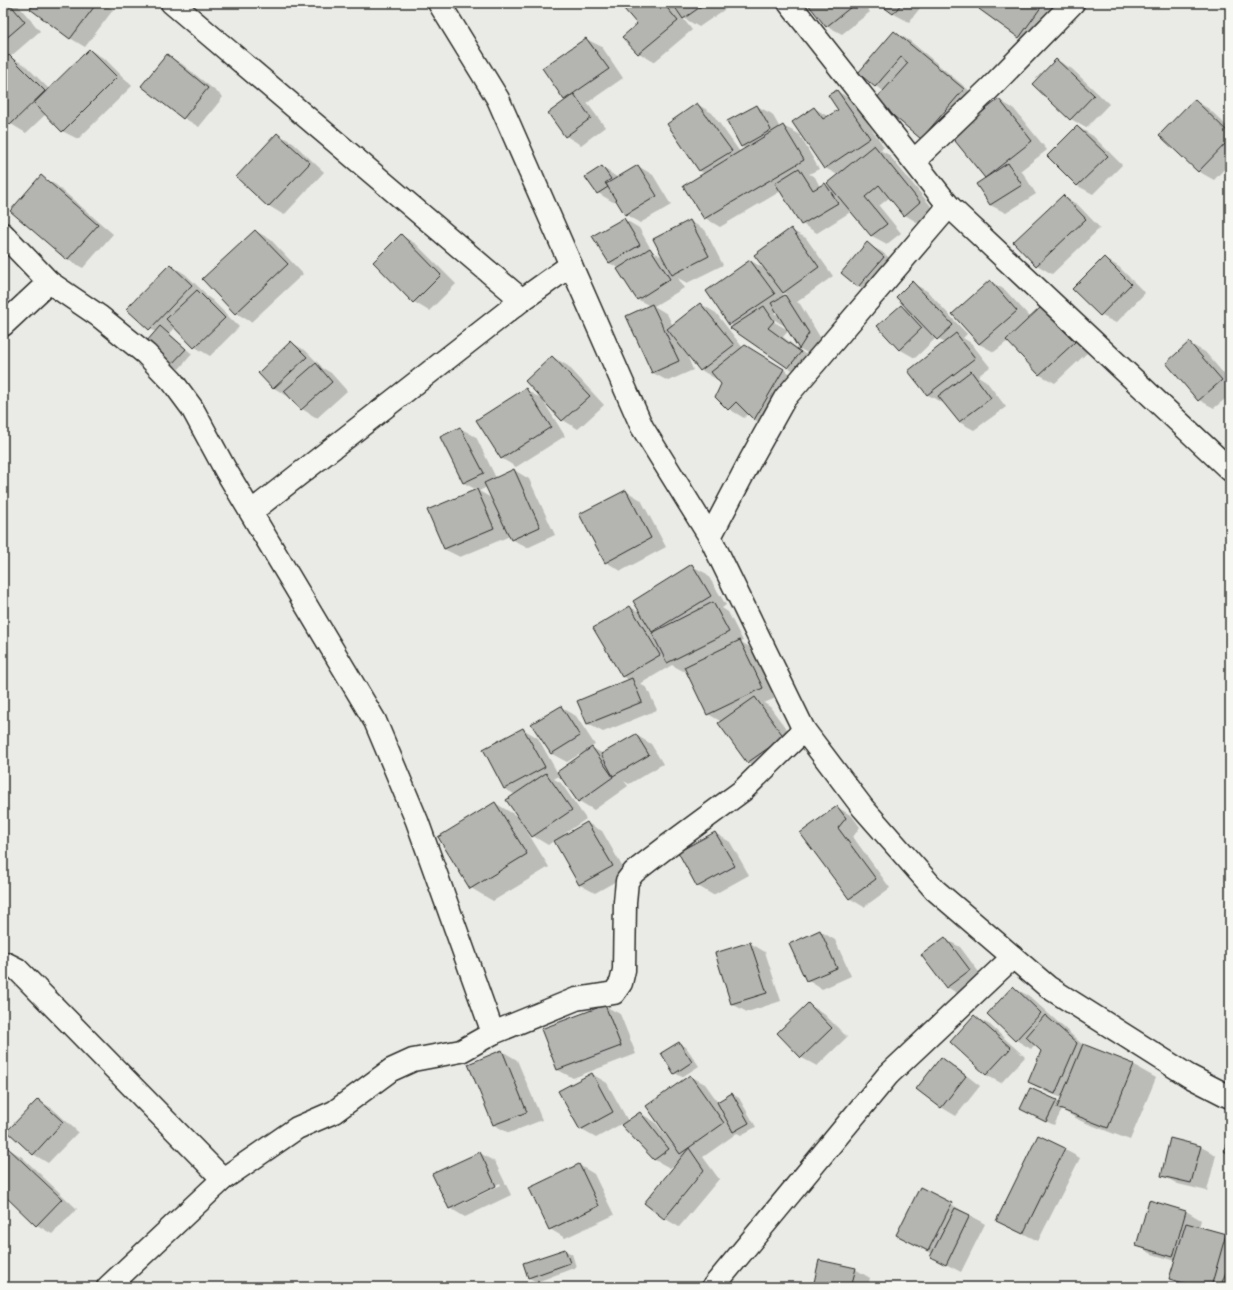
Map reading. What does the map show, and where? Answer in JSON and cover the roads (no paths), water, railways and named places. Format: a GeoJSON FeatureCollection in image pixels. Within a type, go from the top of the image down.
{"type":"FeatureCollection","features":[{"type":"Feature","properties":{"kind":"street"},"geometry":{"type":"LineString","coordinates":[[172,3],[522,300]]}},
{"type":"Feature","properties":{"kind":"street"},"geometry":{"type":"LineString","coordinates":[[439,3],[498,99],[642,427],[710,537],[804,730],[863,808],[935,890],[1048,987],[1189,1076],[1230,1097]]}},
{"type":"Feature","properties":{"kind":"street"},"geometry":{"type":"LineString","coordinates":[[789,3],[949,206],[1230,470]]}},
{"type":"Feature","properties":{"kind":"street"},"geometry":{"type":"LineString","coordinates":[[914,161],[990,88],[1073,3]]}},
{"type":"Feature","properties":{"kind":"street"},"geometry":{"type":"LineString","coordinates":[[710,537],[785,398],[949,206]]}},
{"type":"Feature","properties":{"kind":"street"},"geometry":{"type":"LineString","coordinates":[[3,234],[49,282],[99,316],[146,354],[172,380],[192,408],[225,469],[375,721],[418,821],[493,1033]]}},
{"type":"Feature","properties":{"kind":"street"},"geometry":{"type":"LineString","coordinates":[[251,512],[522,300],[571,265]]}},
{"type":"Feature","properties":{"kind":"street"},"geometry":{"type":"LineString","coordinates":[[3,325],[49,282]]}},
{"type":"Feature","properties":{"kind":"street"},"geometry":{"type":"LineString","coordinates":[[108,1287],[223,1179],[297,1128],[334,1112],[391,1070],[413,1060],[461,1051],[493,1033],[576,999],[614,993],[621,983],[624,970],[625,902],[627,881],[634,872],[742,791],[804,730]]}},
{"type":"Feature","properties":{"kind":"street"},"geometry":{"type":"LineString","coordinates":[[713,1287],[888,1075],[1013,957]]}},
{"type":"Feature","properties":{"kind":"street"},"geometry":{"type":"LineString","coordinates":[[3,965],[7,964],[17,968],[223,1179]]}}]}
